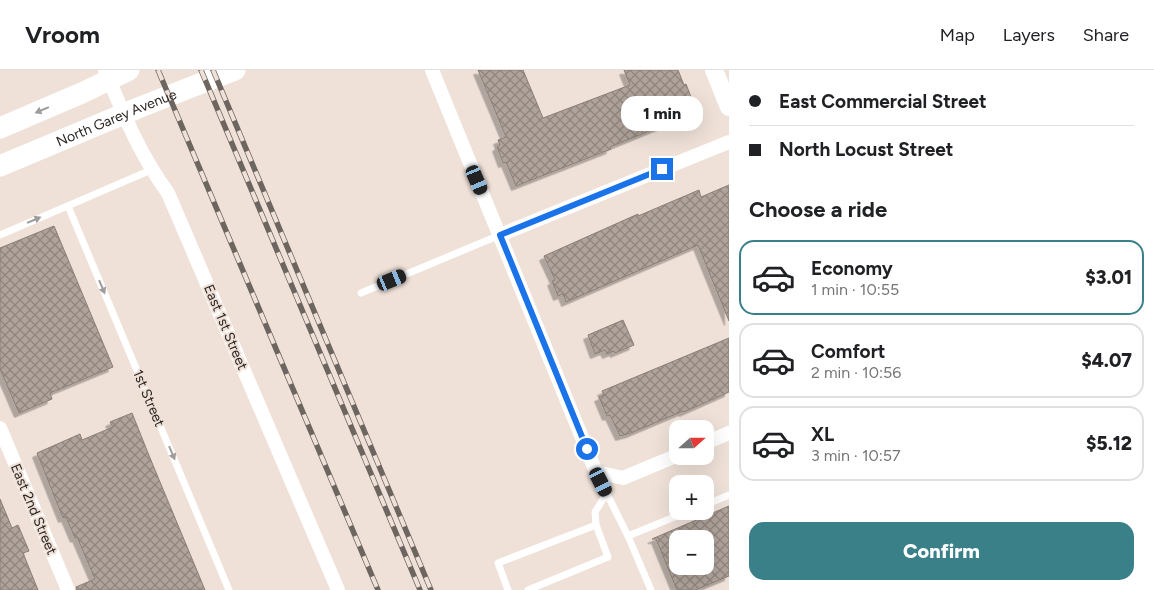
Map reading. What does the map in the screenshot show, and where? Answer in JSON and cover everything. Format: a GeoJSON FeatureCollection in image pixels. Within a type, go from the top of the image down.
{"type":"FeatureCollection","features":[{"type":"Feature","properties":{"kind":"main road"},"geometry":{"type":"LineString","coordinates":[[0,128],[84,92],[129,70]]}},
{"type":"Feature","properties":{"kind":"main road","name":"North Garey Avenue"},"geometry":{"type":"LineString","coordinates":[[0,166],[138,108],[235,70]]}},
{"type":"Feature","properties":{"kind":"street","name":"East 1st Street"},"geometry":{"type":"LineString","coordinates":[[105,70],[136,141],[151,170],[168,193],[338,590]]}},
{"type":"Feature","properties":{"kind":"street"},"geometry":{"type":"LineString","coordinates":[[432,70],[596,472],[623,478],[669,459]]}},
{"type":"Feature","properties":{"kind":"street"},"geometry":{"type":"LineString","coordinates":[[714,70],[725,88],[729,107]]}},
{"type":"Feature","properties":{"kind":"street"},"geometry":{"type":"LineString","coordinates":[[500,235],[729,142]]}},
{"type":"Feature","properties":{"kind":"street","name":"East 2nd Street"},"geometry":{"type":"LineString","coordinates":[[0,428],[68,590]]}},
{"type":"Feature","properties":{"kind":"street"},"geometry":{"type":"LineString","coordinates":[[714,439],[729,433]]}},
{"type":"Feature","properties":{"kind":"lane"},"geometry":{"type":"LineString","coordinates":[[0,235],[151,170]]}},
{"type":"Feature","properties":{"kind":"lane","name":"1st Street"},"geometry":{"type":"LineString","coordinates":[[68,206],[228,588]]}},
{"type":"Feature","properties":{"kind":"lane"},"geometry":{"type":"LineString","coordinates":[[361,293],[500,235]]}},
{"type":"Feature","properties":{"kind":"lane"},"geometry":{"type":"LineString","coordinates":[[596,472],[628,536],[651,590]]}},
{"type":"Feature","properties":{"kind":"lane"},"geometry":{"type":"LineString","coordinates":[[528,590],[608,557],[596,525],[595,512],[607,493]]}},
{"type":"Feature","properties":{"kind":"lane"},"geometry":{"type":"LineString","coordinates":[[714,501],[729,495]]}},
{"type":"Feature","properties":{"kind":"lane"},"geometry":{"type":"LineString","coordinates":[[628,536],[669,519]]}},
{"type":"Feature","properties":{"kind":"lane"},"geometry":{"type":"LineString","coordinates":[[508,590],[498,563],[596,525]]}},
{"type":"Feature","properties":{"kind":"building"},"geometry":{"type":"Polygon","coordinates":[[[478,70],[523,70],[543,118],[630,85],[624,70],[678,70],[694,105],[669,116],[671,122],[610,147],[611,149],[516,186],[506,162],[503,163],[497,147],[500,145],[498,140],[506,137],[478,70]]]}},
{"type":"Feature","properties":{"kind":"building"},"geometry":{"type":"Polygon","coordinates":[[[729,185],[729,321],[698,245],[566,302],[563,294],[558,296],[552,281],[555,280],[544,256],[638,214],[638,216],[699,190],[701,197],[729,185]]]}},
{"type":"Feature","properties":{"kind":"building"},"geometry":{"type":"Polygon","coordinates":[[[54,226],[113,367],[50,393],[52,399],[19,413],[0,369],[0,248],[54,226]]]}},
{"type":"Feature","properties":{"kind":"building"},"geometry":{"type":"Polygon","coordinates":[[[623,320],[634,345],[615,353],[614,351],[607,354],[605,350],[595,354],[588,335],[623,320]]]}},
{"type":"Feature","properties":{"kind":"building"},"geometry":{"type":"Polygon","coordinates":[[[729,338],[729,392],[684,412],[620,436],[610,415],[607,416],[599,397],[604,395],[602,391],[729,338]]]}},
{"type":"Feature","properties":{"kind":"building"},"geometry":{"type":"Polygon","coordinates":[[[132,413],[205,590],[77,590],[76,587],[95,579],[77,537],[75,538],[66,517],[63,518],[37,453],[80,434],[82,440],[113,427],[110,422],[132,413]]]}},
{"type":"Feature","properties":{"kind":"building"},"geometry":{"type":"Polygon","coordinates":[[[0,499],[12,528],[18,525],[29,551],[23,553],[38,590],[0,590],[0,499]]]}},
{"type":"Feature","properties":{"kind":"building"},"geometry":{"type":"Polygon","coordinates":[[[729,506],[729,576],[695,590],[677,590],[671,575],[714,575],[714,530],[673,530],[696,520],[714,520],[714,512],[729,506]]]}},
{"type":"Feature","properties":{"kind":"building"},"geometry":{"type":"Polygon","coordinates":[[[669,532],[669,571],[656,539],[652,539],[669,532]]]}},
{"type":"Feature","properties":{"kind":"railway"},"geometry":{"type":"LineString","coordinates":[[158,70],[378,590]]}},
{"type":"Feature","properties":{"kind":"railway"},"geometry":{"type":"LineString","coordinates":[[201,70],[420,590]]}},
{"type":"Feature","properties":{"kind":"railway"},"geometry":{"type":"LineString","coordinates":[[213,70],[431,590]]}},
{"type":"Feature","properties":{"kind":"route"},"geometry":{"type":"LineString","coordinates":[[587,449],[500,235],[662,169]]}}]}
